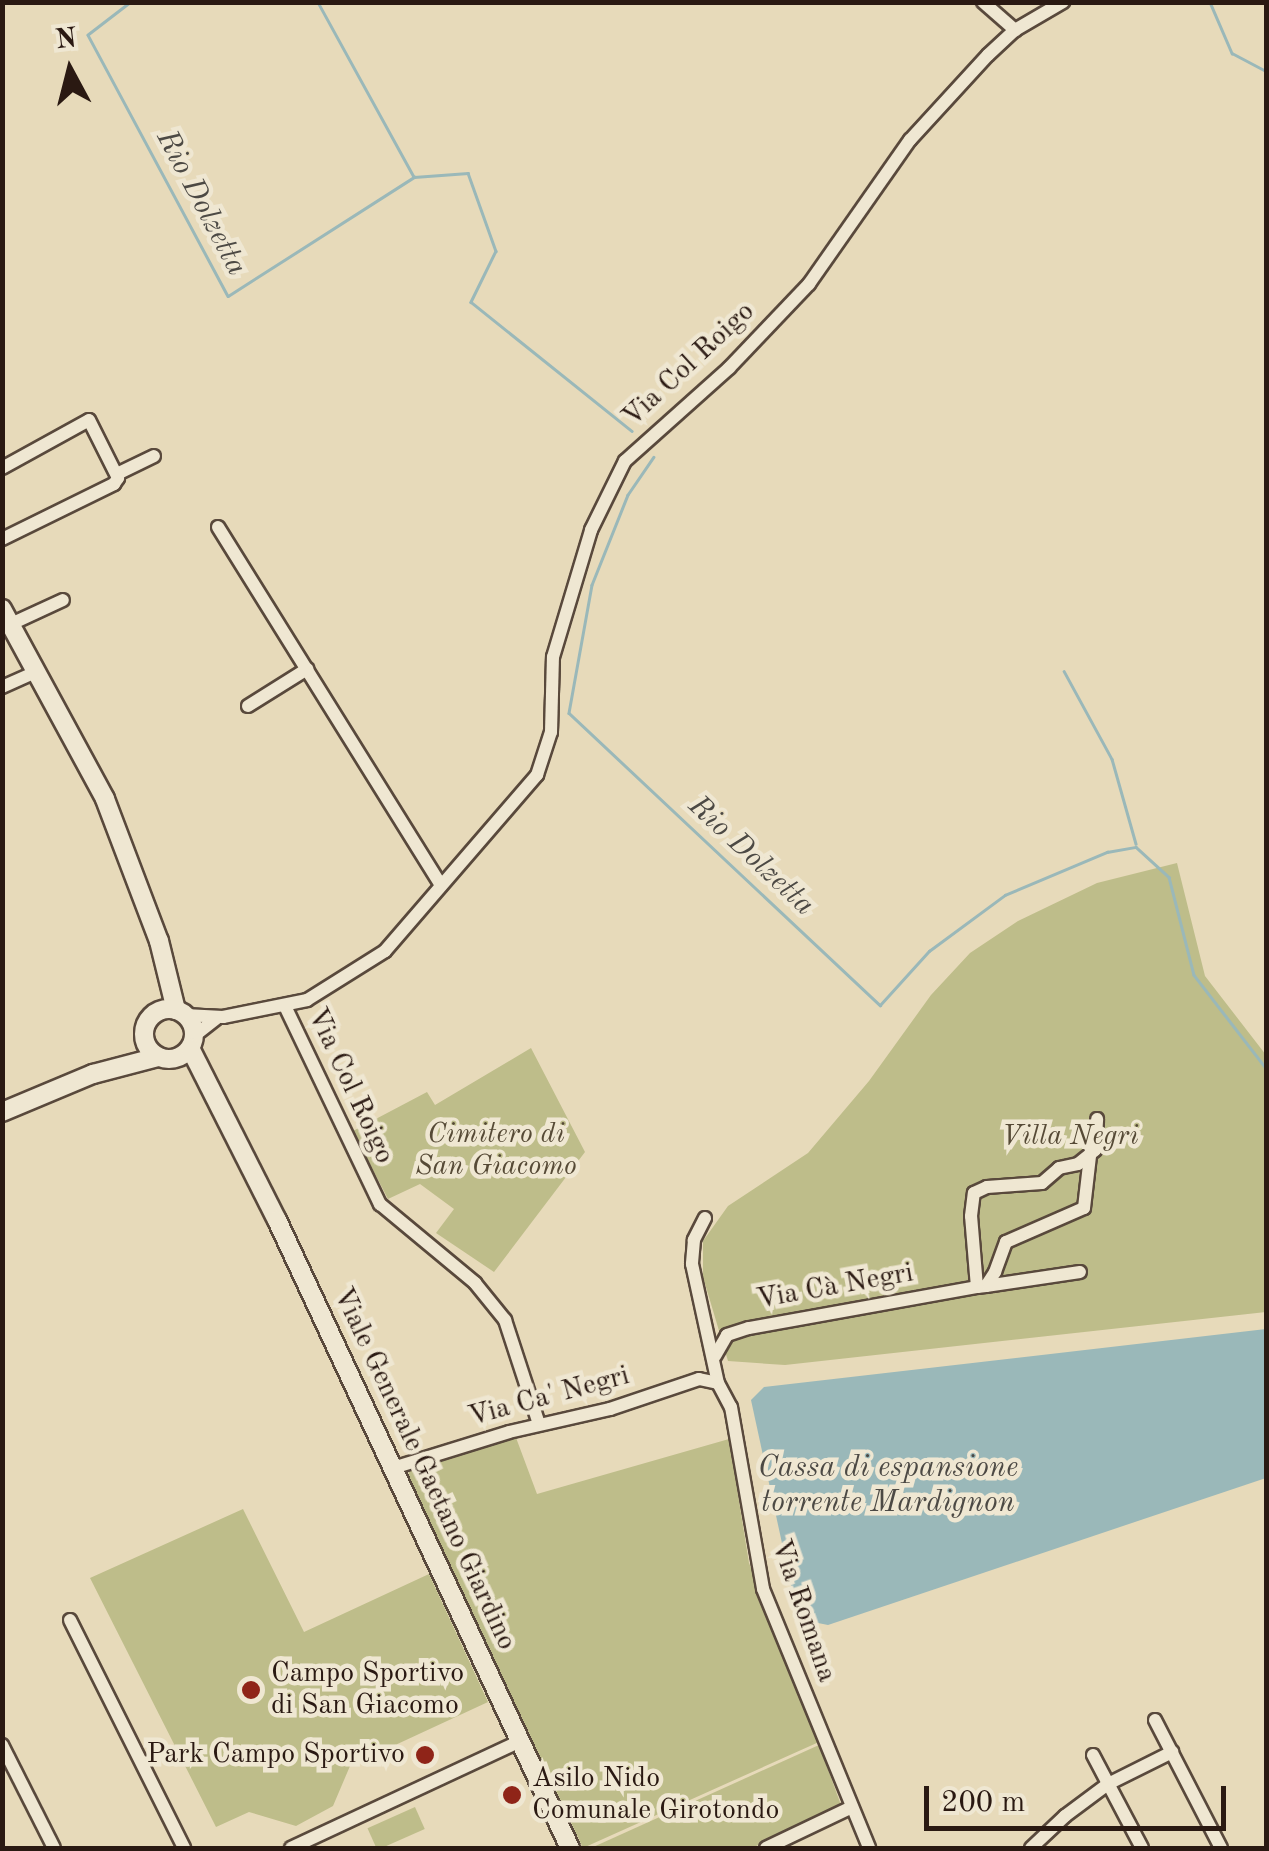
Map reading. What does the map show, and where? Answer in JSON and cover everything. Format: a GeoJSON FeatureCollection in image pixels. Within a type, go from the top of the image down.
{"type":"FeatureCollection","features":[{"type":"Feature","properties":{"kind":"main road"},"geometry":{"type":"LineString","coordinates":[[2,1112],[93,1074],[164,1058],[192,1042],[105,798],[7,616]]}},
{"type":"Feature","properties":{"kind":"main road"},"geometry":{"type":"LineString","coordinates":[[93,1074],[128,1050],[154,1014],[159,999],[159,942]]}},
{"type":"Feature","properties":{"kind":"main road"},"geometry":{"type":"LineString","coordinates":[[154,1014],[180,1013]]}},
{"type":"Feature","properties":{"kind":"main road"},"geometry":{"type":"LineString","coordinates":[[144,1032],[148,1047],[164,1058]]}},
{"type":"Feature","properties":{"kind":"main road","name":"Viale Generale Gaetano Giardino"},"geometry":{"type":"LineString","coordinates":[[192,1042],[570,1848]]}},
{"type":"Feature","properties":{"kind":"main road","name":"Viale Generale Gaetano Giardino"},"geometry":{"type":"LineString","coordinates":[[164,1058],[189,1072],[226,1114]]}},
{"type":"Feature","properties":{"kind":"street"},"geometry":{"type":"LineString","coordinates":[[983,2],[1016,30]]}},
{"type":"Feature","properties":{"kind":"street","name":"Via Col Roigo"},"geometry":{"type":"LineString","coordinates":[[180,1013],[219,1017],[307,1000],[385,951],[537,775],[551,732],[556,645],[592,530],[625,461],[728,368],[810,284],[910,140],[1016,30],[1064,2]]}},
{"type":"Feature","properties":{"kind":"street"},"geometry":{"type":"LineString","coordinates":[[2,468],[89,420],[117,474],[114,484],[2,539]]}},
{"type":"Feature","properties":{"kind":"street"},"geometry":{"type":"LineString","coordinates":[[117,474],[154,456]]}},
{"type":"Feature","properties":{"kind":"street"},"geometry":{"type":"LineString","coordinates":[[218,526],[441,885]]}},
{"type":"Feature","properties":{"kind":"street"},"geometry":{"type":"LineString","coordinates":[[7,616],[63,600]]}},
{"type":"Feature","properties":{"kind":"street"},"geometry":{"type":"LineString","coordinates":[[248,706],[307,668]]}},
{"type":"Feature","properties":{"kind":"street"},"geometry":{"type":"LineString","coordinates":[[2,686],[38,671]]}},
{"type":"Feature","properties":{"kind":"street","name":"Via Col Roigo"},"geometry":{"type":"LineString","coordinates":[[284,1006],[380,1204],[475,1283],[505,1320],[539,1424]]}},
{"type":"Feature","properties":{"kind":"street","name":"Via Col Roigo"},"geometry":{"type":"LineString","coordinates":[[192,1042],[219,1017]]}},
{"type":"Feature","properties":{"kind":"street"},"geometry":{"type":"LineString","coordinates":[[981,1286],[1006,1242],[1029,1228],[1078,1214],[1084,1208],[1090,1156],[1099,1140],[1097,1119]]}},
{"type":"Feature","properties":{"kind":"street"},"geometry":{"type":"LineString","coordinates":[[981,1286],[971,1216],[974,1193],[987,1187],[1042,1184],[1059,1168],[1090,1156]]}},
{"type":"Feature","properties":{"kind":"street"},"geometry":{"type":"LineString","coordinates":[[705,1218],[694,1240],[692,1264],[716,1356],[718,1382]]}},
{"type":"Feature","properties":{"kind":"street","name":"Via Cà Negri"},"geometry":{"type":"LineString","coordinates":[[716,1356],[727,1335],[749,1328],[1080,1272]]}},
{"type":"Feature","properties":{"kind":"street","name":"Via Ca' Negri"},"geometry":{"type":"LineString","coordinates":[[393,1468],[539,1424],[574,1419],[698,1379],[718,1382]]}},
{"type":"Feature","properties":{"kind":"street","name":"Via Romana"},"geometry":{"type":"LineString","coordinates":[[718,1382],[730,1407],[763,1589],[869,1848]]}},
{"type":"Feature","properties":{"kind":"street"},"geometry":{"type":"LineString","coordinates":[[70,1620],[184,1848]]}},
{"type":"Feature","properties":{"kind":"street"},"geometry":{"type":"LineString","coordinates":[[1155,1720],[1222,1848]]}},
{"type":"Feature","properties":{"kind":"street"},"geometry":{"type":"LineString","coordinates":[[291,1848],[520,1741]]}},
{"type":"Feature","properties":{"kind":"street"},"geometry":{"type":"LineString","coordinates":[[2,1745],[54,1848]]}},
{"type":"Feature","properties":{"kind":"street"},"geometry":{"type":"LineString","coordinates":[[1031,1848],[1049,1842],[1108,1784],[1172,1752]]}},
{"type":"Feature","properties":{"kind":"street"},"geometry":{"type":"LineString","coordinates":[[1093,1755],[1142,1848]]}},
{"type":"Feature","properties":{"kind":"street"},"geometry":{"type":"LineString","coordinates":[[766,1848],[850,1808]]}},
{"type":"Feature","properties":{"kind":"green space","name":"Villa Negri"},"geometry":{"type":"Polygon","coordinates":[[[1177,863],[1205,976],[1266,1055],[1266,1312],[785,1365],[728,1361],[703,1277],[703,1241],[728,1206],[808,1153],[869,1081],[931,995],[970,953],[1018,921],[1097,883],[1177,863]]]}},
{"type":"Feature","properties":{"kind":"green space","name":"Cimitero di San Giacomo"},"geometry":{"type":"Polygon","coordinates":[[[531,1048],[585,1152],[494,1272],[436,1233],[454,1209],[420,1184],[388,1199],[353,1131],[427,1092],[435,1105],[531,1048]]]}},
{"type":"Feature","properties":{"kind":"green space"},"geometry":{"type":"Polygon","coordinates":[[[515,1435],[537,1494],[729,1439],[749,1563],[819,1742],[583,1848],[408,1476],[410,1469],[515,1435]]]}},
{"type":"Feature","properties":{"kind":"green space"},"geometry":{"type":"Polygon","coordinates":[[[243,1509],[304,1632],[429,1574],[488,1702],[350,1766],[333,1806],[296,1826],[249,1812],[216,1827],[90,1578],[243,1509]]]}},
{"type":"Feature","properties":{"kind":"green space"},"geometry":{"type":"Polygon","coordinates":[[[819,1745],[841,1805],[752,1848],[591,1848],[819,1745]]]}},
{"type":"Feature","properties":{"kind":"green space"},"geometry":{"type":"Polygon","coordinates":[[[415,1807],[425,1829],[376,1848],[367,1828],[415,1807]]]}},
{"type":"Feature","properties":{"kind":"water","name":"Cassa di espansione torrente Mardignon"},"geometry":{"type":"Polygon","coordinates":[[[1266,1329],[1266,1478],[828,1625],[808,1621],[793,1594],[751,1400],[764,1387],[1266,1329]]]}},
{"type":"Feature","properties":{"kind":"waterway","name":"Rio Dolzetta"},"geometry":{"type":"LineString","coordinates":[[131,2],[88,35],[228,296],[414,177]]}},
{"type":"Feature","properties":{"kind":"waterway"},"geometry":{"type":"LineString","coordinates":[[1210,2],[1232,53],[1266,71]]}},
{"type":"Feature","properties":{"kind":"waterway","name":"Rio Dolzetta"},"geometry":{"type":"LineString","coordinates":[[319,4],[414,177],[468,173],[496,251],[471,302],[632,431]]}},
{"type":"Feature","properties":{"kind":"waterway","name":"Rio Dolzetta"},"geometry":{"type":"LineString","coordinates":[[654,457],[628,495],[592,585],[569,713],[880,1005],[929,951],[1005,895],[1107,852],[1136,847],[1169,877],[1194,975],[1266,1068]]}},
{"type":"Feature","properties":{"kind":"waterway","name":"Rio Dolzetta"},"geometry":{"type":"LineString","coordinates":[[1064,671],[1112,759],[1136,844]]}},
{"type":"Feature","properties":{"kind":"place","name":"Campo Sportivo di San Giacomo"},"geometry":{"type":"Point","coordinates":[251,1690]}},
{"type":"Feature","properties":{"kind":"place","name":"Park Campo Sportivo"},"geometry":{"type":"Point","coordinates":[425,1755]}},
{"type":"Feature","properties":{"kind":"place","name":"Asilo Nido Comunale Girotondo"},"geometry":{"type":"Point","coordinates":[512,1795]}}]}
